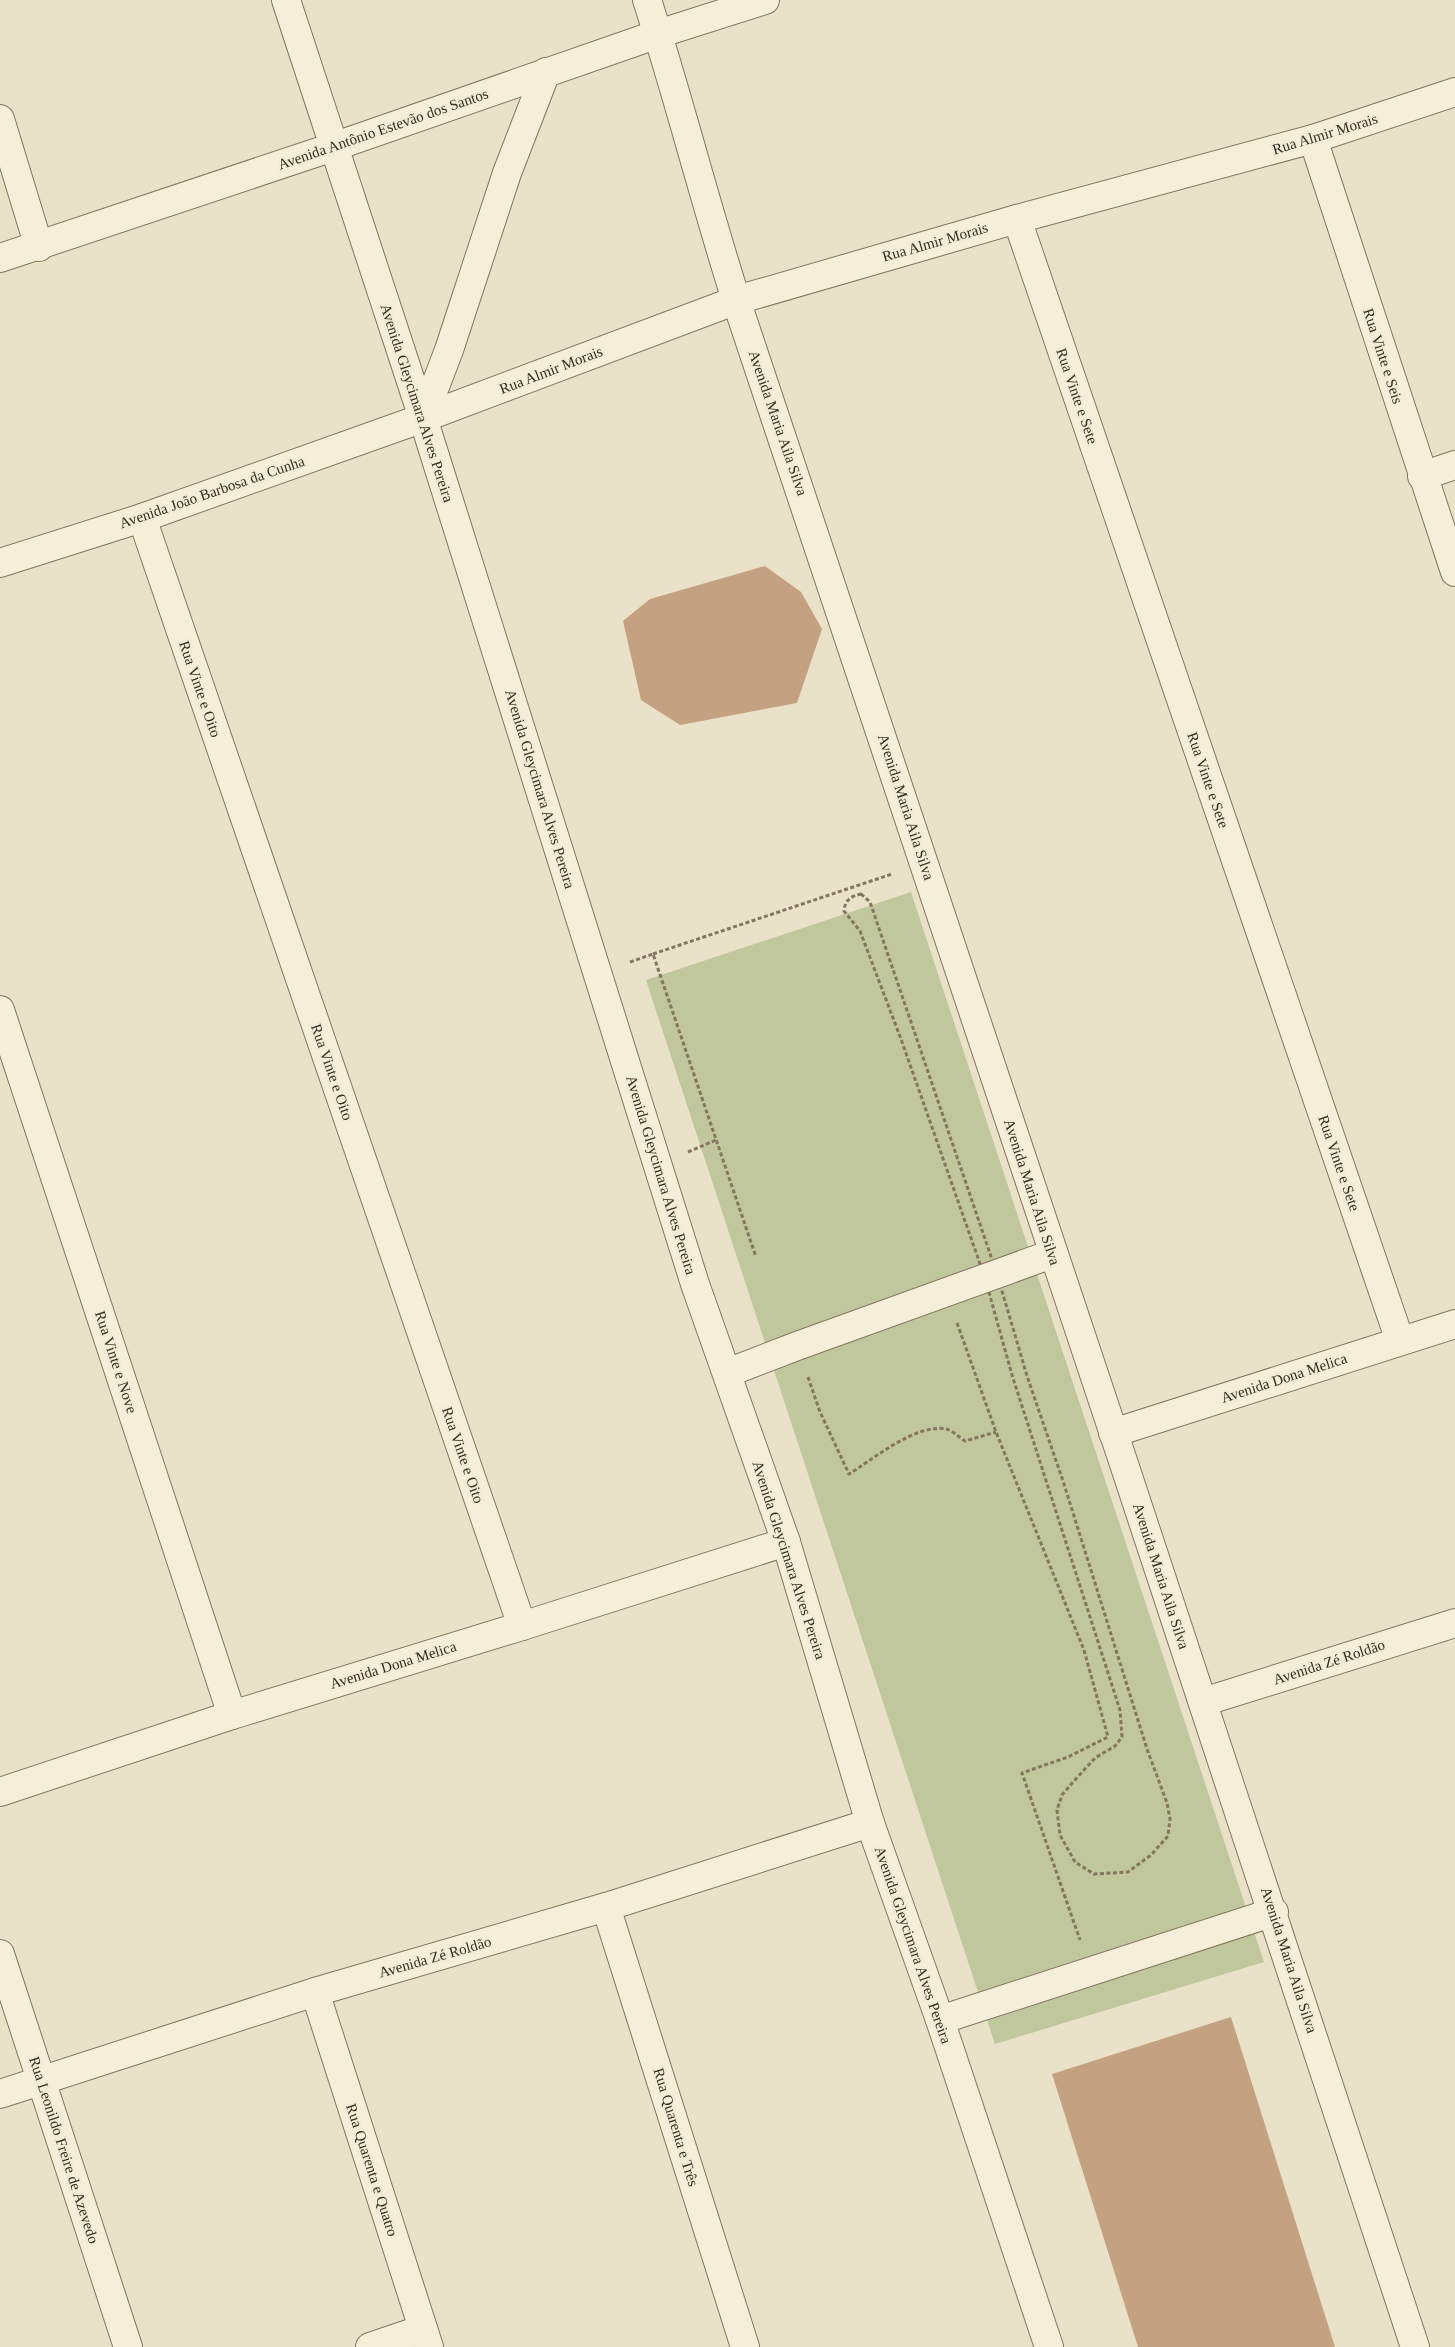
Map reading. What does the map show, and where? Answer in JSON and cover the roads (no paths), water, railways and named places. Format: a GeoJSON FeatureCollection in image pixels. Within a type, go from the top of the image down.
{"type":"FeatureCollection","features":[{"type":"Feature","properties":{"kind":"street","name":"Avenida Gleycimara Alves Pereira"},"geometry":{"type":"LineString","coordinates":[[286,0],[423,418],[695,1284],[786,1542],[870,1823],[940,2020],[1048,2347]]}},
{"type":"Feature","properties":{"kind":"street","name":"Avenida Maria Aila Silva"},"geometry":{"type":"LineString","coordinates":[[647,0],[736,300],[925,863],[1052,1254],[1114,1433],[1274,1912],[1415,2347]]}},
{"type":"Feature","properties":{"kind":"street","name":"Avenida Antônio Estevão dos Santos"},"geometry":{"type":"LineString","coordinates":[[0,258],[333,147],[658,34],[765,0]]}},
{"type":"Feature","properties":{"kind":"street"},"geometry":{"type":"LineString","coordinates":[[423,418],[450,350],[507,173],[546,72]]}},
{"type":"Feature","properties":{"kind":"street","name":"Rua Almir Morais"},"geometry":{"type":"LineString","coordinates":[[423,418],[736,300],[1017,219],[1313,139],[1455,92]]}},
{"type":"Feature","properties":{"kind":"street"},"geometry":{"type":"LineString","coordinates":[[0,119],[39,246]]}},
{"type":"Feature","properties":{"kind":"street","name":"Rua Vinte e Seis"},"geometry":{"type":"LineString","coordinates":[[1313,139],[1455,572]]}},
{"type":"Feature","properties":{"kind":"street","name":"Rua Vinte e Sete"},"geometry":{"type":"LineString","coordinates":[[1017,219],[1400,1341]]}},
{"type":"Feature","properties":{"kind":"street","name":"Avenida João Barbosa da Cunha"},"geometry":{"type":"LineString","coordinates":[[0,563],[142,518],[423,418]]}},
{"type":"Feature","properties":{"kind":"street"},"geometry":{"type":"LineString","coordinates":[[1422,476],[1455,465]]}},
{"type":"Feature","properties":{"kind":"street","name":"Rua Vinte e Oito"},"geometry":{"type":"LineString","coordinates":[[142,518],[522,1626]]}},
{"type":"Feature","properties":{"kind":"street","name":"Rua Vinte e Nove"},"geometry":{"type":"LineString","coordinates":[[0,1010],[232,1715]]}},
{"type":"Feature","properties":{"kind":"street"},"geometry":{"type":"LineString","coordinates":[[727,1373],[1052,1254]]}},
{"type":"Feature","properties":{"kind":"street","name":"Avenida Dona Melica"},"geometry":{"type":"LineString","coordinates":[[1114,1433],[1455,1324]]}},
{"type":"Feature","properties":{"kind":"street","name":"Avenida Dona Melica"},"geometry":{"type":"LineString","coordinates":[[0,1792],[232,1715],[786,1542]]}},
{"type":"Feature","properties":{"kind":"street","name":"Avenida Zé Roldão"},"geometry":{"type":"LineString","coordinates":[[1203,1702],[1455,1622]]}},
{"type":"Feature","properties":{"kind":"street","name":"Avenida Zé Roldão"},"geometry":{"type":"LineString","coordinates":[[0,2094],[315,1992],[606,1907],[870,1823]]}},
{"type":"Feature","properties":{"kind":"street","name":"Rua Quarenta e Três"},"geometry":{"type":"LineString","coordinates":[[606,1907],[745,2347]]}},
{"type":"Feature","properties":{"kind":"street"},"geometry":{"type":"LineString","coordinates":[[940,2020],[1274,1912]]}},
{"type":"Feature","properties":{"kind":"street","name":"Rua Leonildo Freire de Azevedo"},"geometry":{"type":"LineString","coordinates":[[0,1954],[128,2347]]}},
{"type":"Feature","properties":{"kind":"street","name":"Rua Quarenta e Quatro"},"geometry":{"type":"LineString","coordinates":[[315,1992],[426,2338]]}},
{"type":"Feature","properties":{"kind":"street"},"geometry":{"type":"LineString","coordinates":[[370,2347],[426,2338]]}}]}
